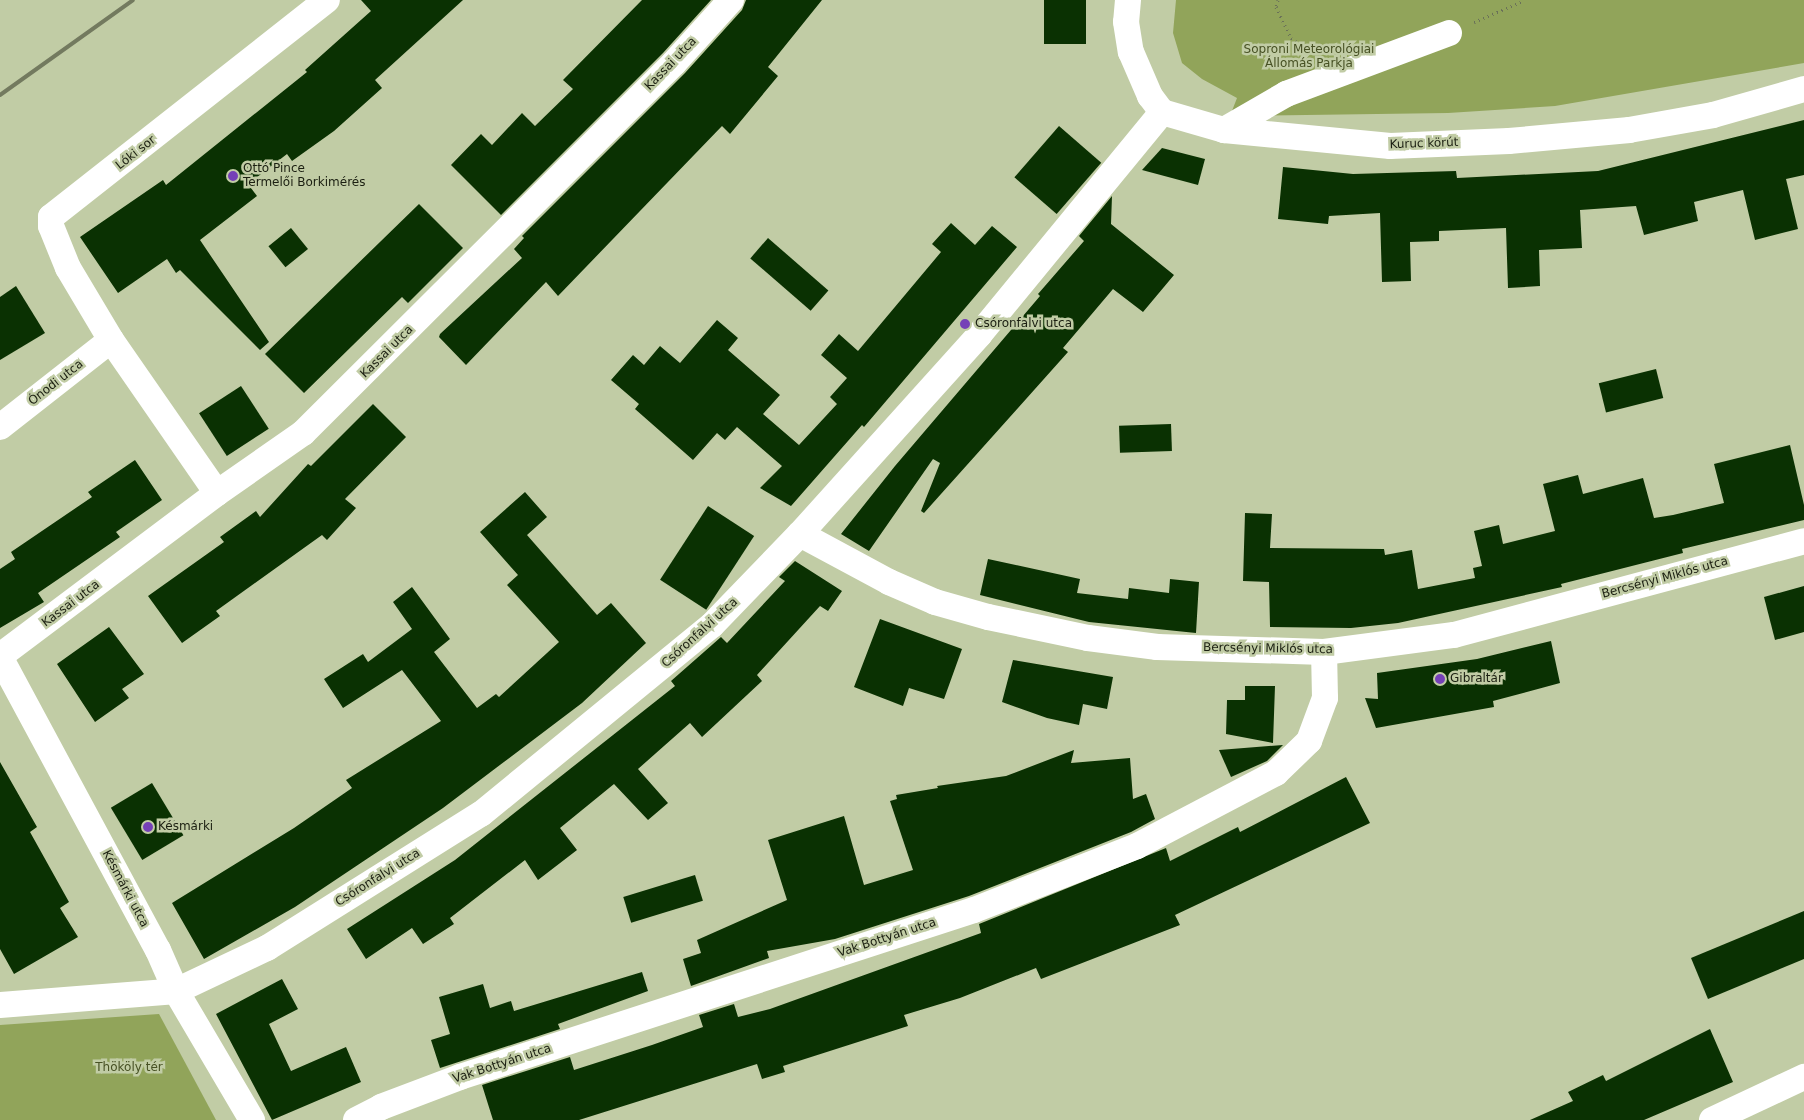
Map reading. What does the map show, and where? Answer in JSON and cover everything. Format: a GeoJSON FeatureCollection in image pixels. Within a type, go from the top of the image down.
{"type":"FeatureCollection","features":[{"type":"Feature","properties":{"kind":"street","name":"Lóki sor"},"geometry":{"type":"LineString","coordinates":[[111,340],[68,268],[51,226],[51,217],[328,0]]}},
{"type":"Feature","properties":{"kind":"street","name":"Kassai utca"},"geometry":{"type":"LineString","coordinates":[[0,656],[217,493],[304,433],[646,91],[731,0]]}},
{"type":"Feature","properties":{"kind":"street"},"geometry":{"type":"LineString","coordinates":[[1128,0],[1126,22],[1131,52],[1150,96],[1162,112]]}},
{"type":"Feature","properties":{"kind":"street"},"geometry":{"type":"LineString","coordinates":[[1224,130],[1286,94],[1449,33]]}},
{"type":"Feature","properties":{"kind":"street","name":"Kuruc körút"},"geometry":{"type":"LineString","coordinates":[[1162,112],[1224,130],[1390,146],[1510,141],[1629,130],[1695,118],[1804,89]]}},
{"type":"Feature","properties":{"kind":"street","name":"Csóronfalvi utca"},"geometry":{"type":"LineString","coordinates":[[176,991],[267,948],[481,814],[712,625],[800,534],[979,336],[1162,112]]}},
{"type":"Feature","properties":{"kind":"street","name":"Ónodi utca"},"geometry":{"type":"LineString","coordinates":[[0,427],[111,340]]}},
{"type":"Feature","properties":{"kind":"street"},"geometry":{"type":"LineString","coordinates":[[111,340],[217,493]]}},
{"type":"Feature","properties":{"kind":"street","name":"Bercsényi Miklós utca"},"geometry":{"type":"LineString","coordinates":[[800,534],[889,582],[936,602],[988,617],[1088,638],[1157,647],[1324,652],[1454,635],[1804,540]]}},
{"type":"Feature","properties":{"kind":"street","name":"Vak Bottyán utca"},"geometry":{"type":"LineString","coordinates":[[356,1120],[381,1107],[460,1077],[974,910],[1137,846],[1276,773],[1309,741],[1325,698],[1324,652]]}},
{"type":"Feature","properties":{"kind":"street","name":"Késmárki utca"},"geometry":{"type":"LineString","coordinates":[[0,656],[158,950],[176,991],[252,1120]]}},
{"type":"Feature","properties":{"kind":"street"},"geometry":{"type":"LineString","coordinates":[[0,1005],[176,991]]}},
{"type":"Feature","properties":{"kind":"street"},"geometry":{"type":"LineString","coordinates":[[1712,1120],[1804,1077]]}},
{"type":"Feature","properties":{"kind":"path"},"geometry":{"type":"LineString","coordinates":[[1278,0],[1276,7],[1291,38],[1313,53]]}},
{"type":"Feature","properties":{"kind":"green space","name":"Soproni Meteorológiai Állomás Parkja"},"geometry":{"type":"Polygon","coordinates":[[[1176,0],[1804,0],[1804,63],[1555,106],[1448,113],[1230,116],[1237,98],[1202,79],[1182,63],[1173,33],[1176,0]]]}},
{"type":"Feature","properties":{"kind":"green space","name":"Thököly tér"},"geometry":{"type":"Polygon","coordinates":[[[159,1014],[216,1120],[0,1120],[0,1025],[159,1014]]]}},
{"type":"Feature","properties":{"kind":"building"},"geometry":{"type":"Polygon","coordinates":[[[361,0],[463,0],[375,80],[382,88],[334,131],[292,161],[287,154],[248,184],[257,196],[200,240],[269,342],[260,350],[180,270],[176,273],[167,259],[118,293],[80,237],[163,180],[166,185],[307,72],[305,70],[371,11],[361,0]]]}},
{"type":"Feature","properties":{"kind":"building"},"geometry":{"type":"Polygon","coordinates":[[[642,0],[711,0],[663,53],[501,215],[451,165],[481,134],[492,145],[522,113],[535,126],[573,89],[563,80],[642,0]]]}},
{"type":"Feature","properties":{"kind":"building"},"geometry":{"type":"Polygon","coordinates":[[[746,0],[822,0],[768,67],[778,76],[730,134],[722,126],[558,296],[546,282],[466,365],[439,337],[440,334],[522,258],[514,249],[524,238],[522,236],[685,73],[742,10],[746,0]]]}},
{"type":"Feature","properties":{"kind":"building"},"geometry":{"type":"Polygon","coordinates":[[[1044,0],[1086,0],[1086,44],[1044,44],[1044,0]]]}},
{"type":"Feature","properties":{"kind":"building"},"geometry":{"type":"Polygon","coordinates":[[[1804,120],[1804,175],[1786,179],[1798,229],[1755,240],[1743,190],[1694,202],[1698,221],[1644,235],[1636,206],[1580,210],[1582,248],[1539,250],[1540,286],[1508,288],[1506,228],[1439,231],[1439,241],[1410,242],[1411,281],[1382,282],[1380,213],[1329,216],[1328,224],[1278,219],[1283,167],[1353,174],[1456,171],[1457,178],[1598,171],[1804,120]]]}},
{"type":"Feature","properties":{"kind":"building"},"geometry":{"type":"Polygon","coordinates":[[[1059,126],[1101,163],[1057,214],[1014,177],[1059,126]]]}},
{"type":"Feature","properties":{"kind":"building"},"geometry":{"type":"Polygon","coordinates":[[[1162,148],[1205,159],[1198,185],[1142,170],[1162,148]]]}},
{"type":"Feature","properties":{"kind":"building"},"geometry":{"type":"Polygon","coordinates":[[[1112,196],[1111,224],[1174,275],[1143,312],[1113,289],[1063,348],[1068,352],[924,513],[921,511],[940,463],[933,459],[869,551],[841,534],[895,466],[1040,296],[1038,294],[1084,241],[1079,236],[1112,196]]]}},
{"type":"Feature","properties":{"kind":"building"},"geometry":{"type":"Polygon","coordinates":[[[419,204],[463,248],[408,303],[402,297],[304,393],[265,354],[419,204]]]}},
{"type":"Feature","properties":{"kind":"building"},"geometry":{"type":"Polygon","coordinates":[[[951,223],[975,245],[992,226],[1017,247],[864,427],[862,425],[791,506],[760,488],[782,466],[737,427],[725,440],[717,433],[693,460],[635,409],[639,404],[611,380],[633,355],[644,365],[660,346],[680,363],[717,320],[738,338],[728,350],[780,395],[763,414],[799,445],[837,404],[830,397],[847,378],[821,355],[839,334],[858,351],[941,252],[932,244],[951,223]]]}},
{"type":"Feature","properties":{"kind":"building"},"geometry":{"type":"Polygon","coordinates":[[[291,228],[308,249],[285,267],[268,246],[291,228]]]}},
{"type":"Feature","properties":{"kind":"building"},"geometry":{"type":"Polygon","coordinates":[[[768,238],[828,290],[811,311],[750,258],[768,238]]]}},
{"type":"Feature","properties":{"kind":"building"},"geometry":{"type":"Polygon","coordinates":[[[16,286],[45,333],[0,360],[0,297],[16,286]]]}},
{"type":"Feature","properties":{"kind":"building"},"geometry":{"type":"Polygon","coordinates":[[[1656,369],[1663,398],[1606,412],[1599,383],[1656,369]]]}},
{"type":"Feature","properties":{"kind":"building"},"geometry":{"type":"Polygon","coordinates":[[[241,386],[269,429],[227,456],[199,413],[241,386]]]}},
{"type":"Feature","properties":{"kind":"building"},"geometry":{"type":"Polygon","coordinates":[[[373,404],[406,437],[345,499],[356,508],[327,540],[322,535],[216,611],[220,616],[182,643],[148,596],[224,542],[220,537],[256,511],[260,517],[308,464],[311,466],[373,404]]]}},
{"type":"Feature","properties":{"kind":"building"},"geometry":{"type":"Polygon","coordinates":[[[1171,424],[1172,451],[1120,453],[1119,426],[1171,424]]]}},
{"type":"Feature","properties":{"kind":"building"},"geometry":{"type":"Polygon","coordinates":[[[1790,445],[1804,505],[1804,520],[1682,549],[1683,553],[1561,584],[1562,587],[1398,623],[1351,628],[1270,627],[1269,582],[1243,581],[1245,513],[1272,514],[1270,548],[1384,549],[1385,555],[1412,550],[1418,589],[1475,578],[1473,568],[1482,566],[1474,531],[1499,525],[1503,544],[1555,531],[1543,484],[1578,475],[1583,494],[1643,478],[1654,518],[1673,515],[1724,503],[1714,464],[1790,445]]]}},
{"type":"Feature","properties":{"kind":"building"},"geometry":{"type":"Polygon","coordinates":[[[135,460],[162,500],[116,532],[120,537],[38,593],[44,602],[0,628],[0,569],[15,559],[11,552],[92,497],[88,492],[135,460]]]}},
{"type":"Feature","properties":{"kind":"building"},"geometry":{"type":"Polygon","coordinates":[[[525,492],[547,517],[527,535],[597,615],[611,603],[646,643],[582,703],[443,808],[295,907],[204,959],[172,903],[294,828],[352,788],[346,780],[441,721],[402,670],[343,708],[324,679],[363,654],[368,662],[412,629],[393,602],[412,587],[450,639],[434,652],[477,708],[496,694],[499,697],[559,642],[507,585],[518,575],[480,532],[525,492]]]}},
{"type":"Feature","properties":{"kind":"building"},"geometry":{"type":"Polygon","coordinates":[[[708,506],[754,536],[706,610],[660,580],[708,506]]]}},
{"type":"Feature","properties":{"kind":"building"},"geometry":{"type":"Polygon","coordinates":[[[988,559],[1080,579],[1077,593],[1128,599],[1129,588],[1169,593],[1170,579],[1199,582],[1196,633],[1089,622],[980,595],[988,559]]]}},
{"type":"Feature","properties":{"kind":"building"},"geometry":{"type":"Polygon","coordinates":[[[795,561],[842,591],[828,611],[820,606],[757,675],[762,681],[702,737],[690,723],[638,769],[668,803],[648,820],[614,784],[560,828],[577,850],[538,880],[525,860],[450,918],[454,924],[423,944],[412,928],[366,959],[347,929],[455,860],[675,686],[671,681],[721,637],[727,643],[785,581],[779,577],[795,561]]]}},
{"type":"Feature","properties":{"kind":"building"},"geometry":{"type":"Polygon","coordinates":[[[1804,586],[1804,632],[1775,640],[1764,597],[1804,586]]]}},
{"type":"Feature","properties":{"kind":"building"},"geometry":{"type":"Polygon","coordinates":[[[880,619],[962,649],[944,699],[909,688],[903,706],[854,687],[880,619]]]}},
{"type":"Feature","properties":{"kind":"building"},"geometry":{"type":"Polygon","coordinates":[[[109,627],[144,674],[122,689],[129,698],[95,722],[57,664],[109,627]]]}},
{"type":"Feature","properties":{"kind":"building"},"geometry":{"type":"Polygon","coordinates":[[[1551,641],[1560,683],[1493,701],[1494,707],[1376,728],[1365,698],[1378,699],[1377,673],[1477,659],[1551,641]]]}},
{"type":"Feature","properties":{"kind":"building"},"geometry":{"type":"Polygon","coordinates":[[[1013,660],[1113,677],[1107,709],[1083,704],[1079,725],[1047,718],[1002,702],[1013,660]]]}},
{"type":"Feature","properties":{"kind":"building"},"geometry":{"type":"Polygon","coordinates":[[[1245,686],[1275,686],[1273,743],[1226,734],[1227,700],[1245,700],[1245,686]]]}},
{"type":"Feature","properties":{"kind":"building"},"geometry":{"type":"Polygon","coordinates":[[[1283,745],[1267,761],[1231,777],[1219,750],[1283,745]]]}},
{"type":"Feature","properties":{"kind":"building"},"geometry":{"type":"Polygon","coordinates":[[[1074,750],[1071,763],[1130,758],[1133,799],[1146,794],[1155,819],[1131,832],[969,896],[835,939],[767,951],[769,958],[691,986],[683,959],[701,953],[697,940],[787,900],[768,840],[844,816],[864,885],[913,870],[890,801],[897,799],[896,795],[938,788],[937,786],[1006,776],[1074,750]]]}},
{"type":"Feature","properties":{"kind":"building"},"geometry":{"type":"Polygon","coordinates":[[[0,762],[37,827],[30,832],[69,902],[60,908],[78,937],[14,974],[0,949],[0,762]]]}},
{"type":"Feature","properties":{"kind":"building"},"geometry":{"type":"Polygon","coordinates":[[[1346,777],[1370,823],[1175,915],[1180,925],[1041,979],[1036,968],[960,998],[904,1015],[908,1026],[783,1066],[785,1072],[762,1079],[757,1064],[579,1120],[493,1120],[482,1085],[570,1057],[574,1070],[652,1045],[703,1027],[699,1015],[734,1004],[738,1017],[770,1009],[981,933],[979,924],[1166,848],[1170,861],[1238,827],[1240,832],[1346,777]]]}},
{"type":"Feature","properties":{"kind":"building"},"geometry":{"type":"Polygon","coordinates":[[[152,783],[183,835],[142,860],[111,808],[152,783]]]}},
{"type":"Feature","properties":{"kind":"building"},"geometry":{"type":"Polygon","coordinates":[[[695,875],[703,901],[631,923],[623,897],[695,875]]]}},
{"type":"Feature","properties":{"kind":"building"},"geometry":{"type":"Polygon","coordinates":[[[1804,911],[1804,959],[1708,999],[1691,958],[1804,911]]]}},
{"type":"Feature","properties":{"kind":"building"},"geometry":{"type":"Polygon","coordinates":[[[642,972],[648,991],[558,1024],[560,1029],[440,1068],[431,1040],[450,1034],[439,997],[483,984],[490,1008],[511,1001],[514,1011],[642,972]]]}},
{"type":"Feature","properties":{"kind":"building"},"geometry":{"type":"Polygon","coordinates":[[[282,979],[298,1009],[269,1024],[291,1071],[346,1047],[361,1082],[272,1120],[216,1014],[282,979]]]}},
{"type":"Feature","properties":{"kind":"building"},"geometry":{"type":"Polygon","coordinates":[[[1710,1029],[1733,1082],[1644,1120],[1530,1120],[1573,1101],[1568,1092],[1603,1075],[1606,1081],[1710,1029]]]}},
{"type":"Feature","properties":{"kind":"railway"},"geometry":{"type":"LineString","coordinates":[[0,95],[133,0]]}},
{"type":"Feature","properties":{"kind":"place","name":"Ottó Pince Termelői Borkimérés"},"geometry":{"type":"Point","coordinates":[233,176]}},
{"type":"Feature","properties":{"kind":"place","name":"Csóronfalvi utca"},"geometry":{"type":"Point","coordinates":[965,324]}},
{"type":"Feature","properties":{"kind":"place","name":"Gibraltár"},"geometry":{"type":"Point","coordinates":[1440,679]}},
{"type":"Feature","properties":{"kind":"place","name":"Késmárki"},"geometry":{"type":"Point","coordinates":[148,827]}}]}
